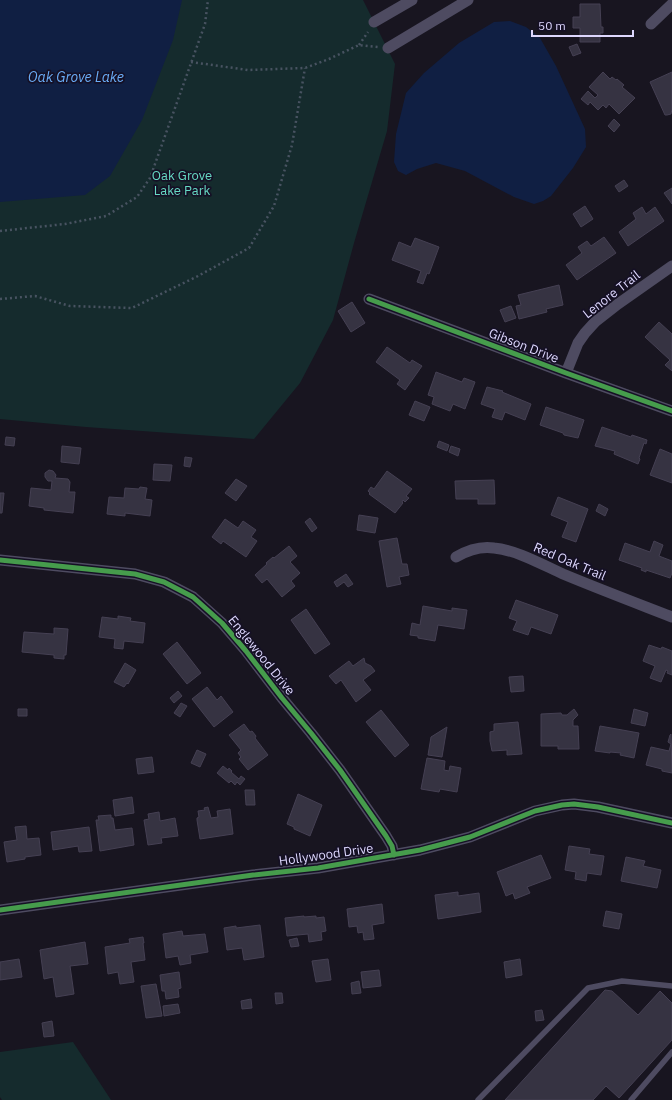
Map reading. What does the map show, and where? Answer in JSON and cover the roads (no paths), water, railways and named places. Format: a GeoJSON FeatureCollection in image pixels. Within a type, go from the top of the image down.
{"type":"FeatureCollection","features":[{"type":"Feature","properties":{"kind":"street"},"geometry":{"type":"LineString","coordinates":[[374,22],[412,0]]}},
{"type":"Feature","properties":{"kind":"street"},"geometry":{"type":"LineString","coordinates":[[388,48],[468,0]]}},
{"type":"Feature","properties":{"kind":"street"},"geometry":{"type":"LineString","coordinates":[[651,24],[672,4]]}},
{"type":"Feature","properties":{"kind":"street","name":"Lenore Trail"},"geometry":{"type":"LineString","coordinates":[[566,373],[578,343],[594,322],[672,266]]}},
{"type":"Feature","properties":{"kind":"street","name":"Gibson Drive"},"geometry":{"type":"LineString","coordinates":[[369,299],[672,411]]}},
{"type":"Feature","properties":{"kind":"street","name":"Red Oak Trail"},"geometry":{"type":"LineString","coordinates":[[456,557],[468,550],[484,548],[495,548],[515,553],[624,599],[672,617]]}},
{"type":"Feature","properties":{"kind":"street","name":"Englewood Drive"},"geometry":{"type":"LineString","coordinates":[[0,560],[135,574],[164,582],[194,597],[222,623],[340,770],[386,836],[392,846],[394,855]]}},
{"type":"Feature","properties":{"kind":"street","name":"Hollywood Drive"},"geometry":{"type":"LineString","coordinates":[[0,910],[253,875],[318,868],[394,855],[439,846],[464,839],[535,811],[562,805],[574,804],[598,807],[672,823]]}},
{"type":"Feature","properties":{"kind":"lane"},"geometry":{"type":"LineString","coordinates":[[478,1100],[588,988],[622,982],[672,986]]}},
{"type":"Feature","properties":{"kind":"lane"},"geometry":{"type":"LineString","coordinates":[[631,1100],[672,1052]]}},
{"type":"Feature","properties":{"kind":"water","name":"Oak Grove Lake"},"geometry":{"type":"Polygon","coordinates":[[[0,0],[182,0],[173,40],[142,120],[110,176],[85,195],[0,202],[0,0]]]}},
{"type":"Feature","properties":{"kind":"water"},"geometry":{"type":"Polygon","coordinates":[[[510,21],[526,27],[540,38],[556,66],[585,129],[586,147],[573,168],[551,196],[534,204],[514,197],[465,171],[436,163],[417,169],[406,175],[398,171],[394,162],[396,134],[406,93],[424,73],[459,43],[494,22],[510,21]]]}},
{"type":"Feature","properties":{"kind":"park label","name":"Oak Grove Lake Park"},"geometry":{"type":"Point","coordinates":[182,182]}}]}
